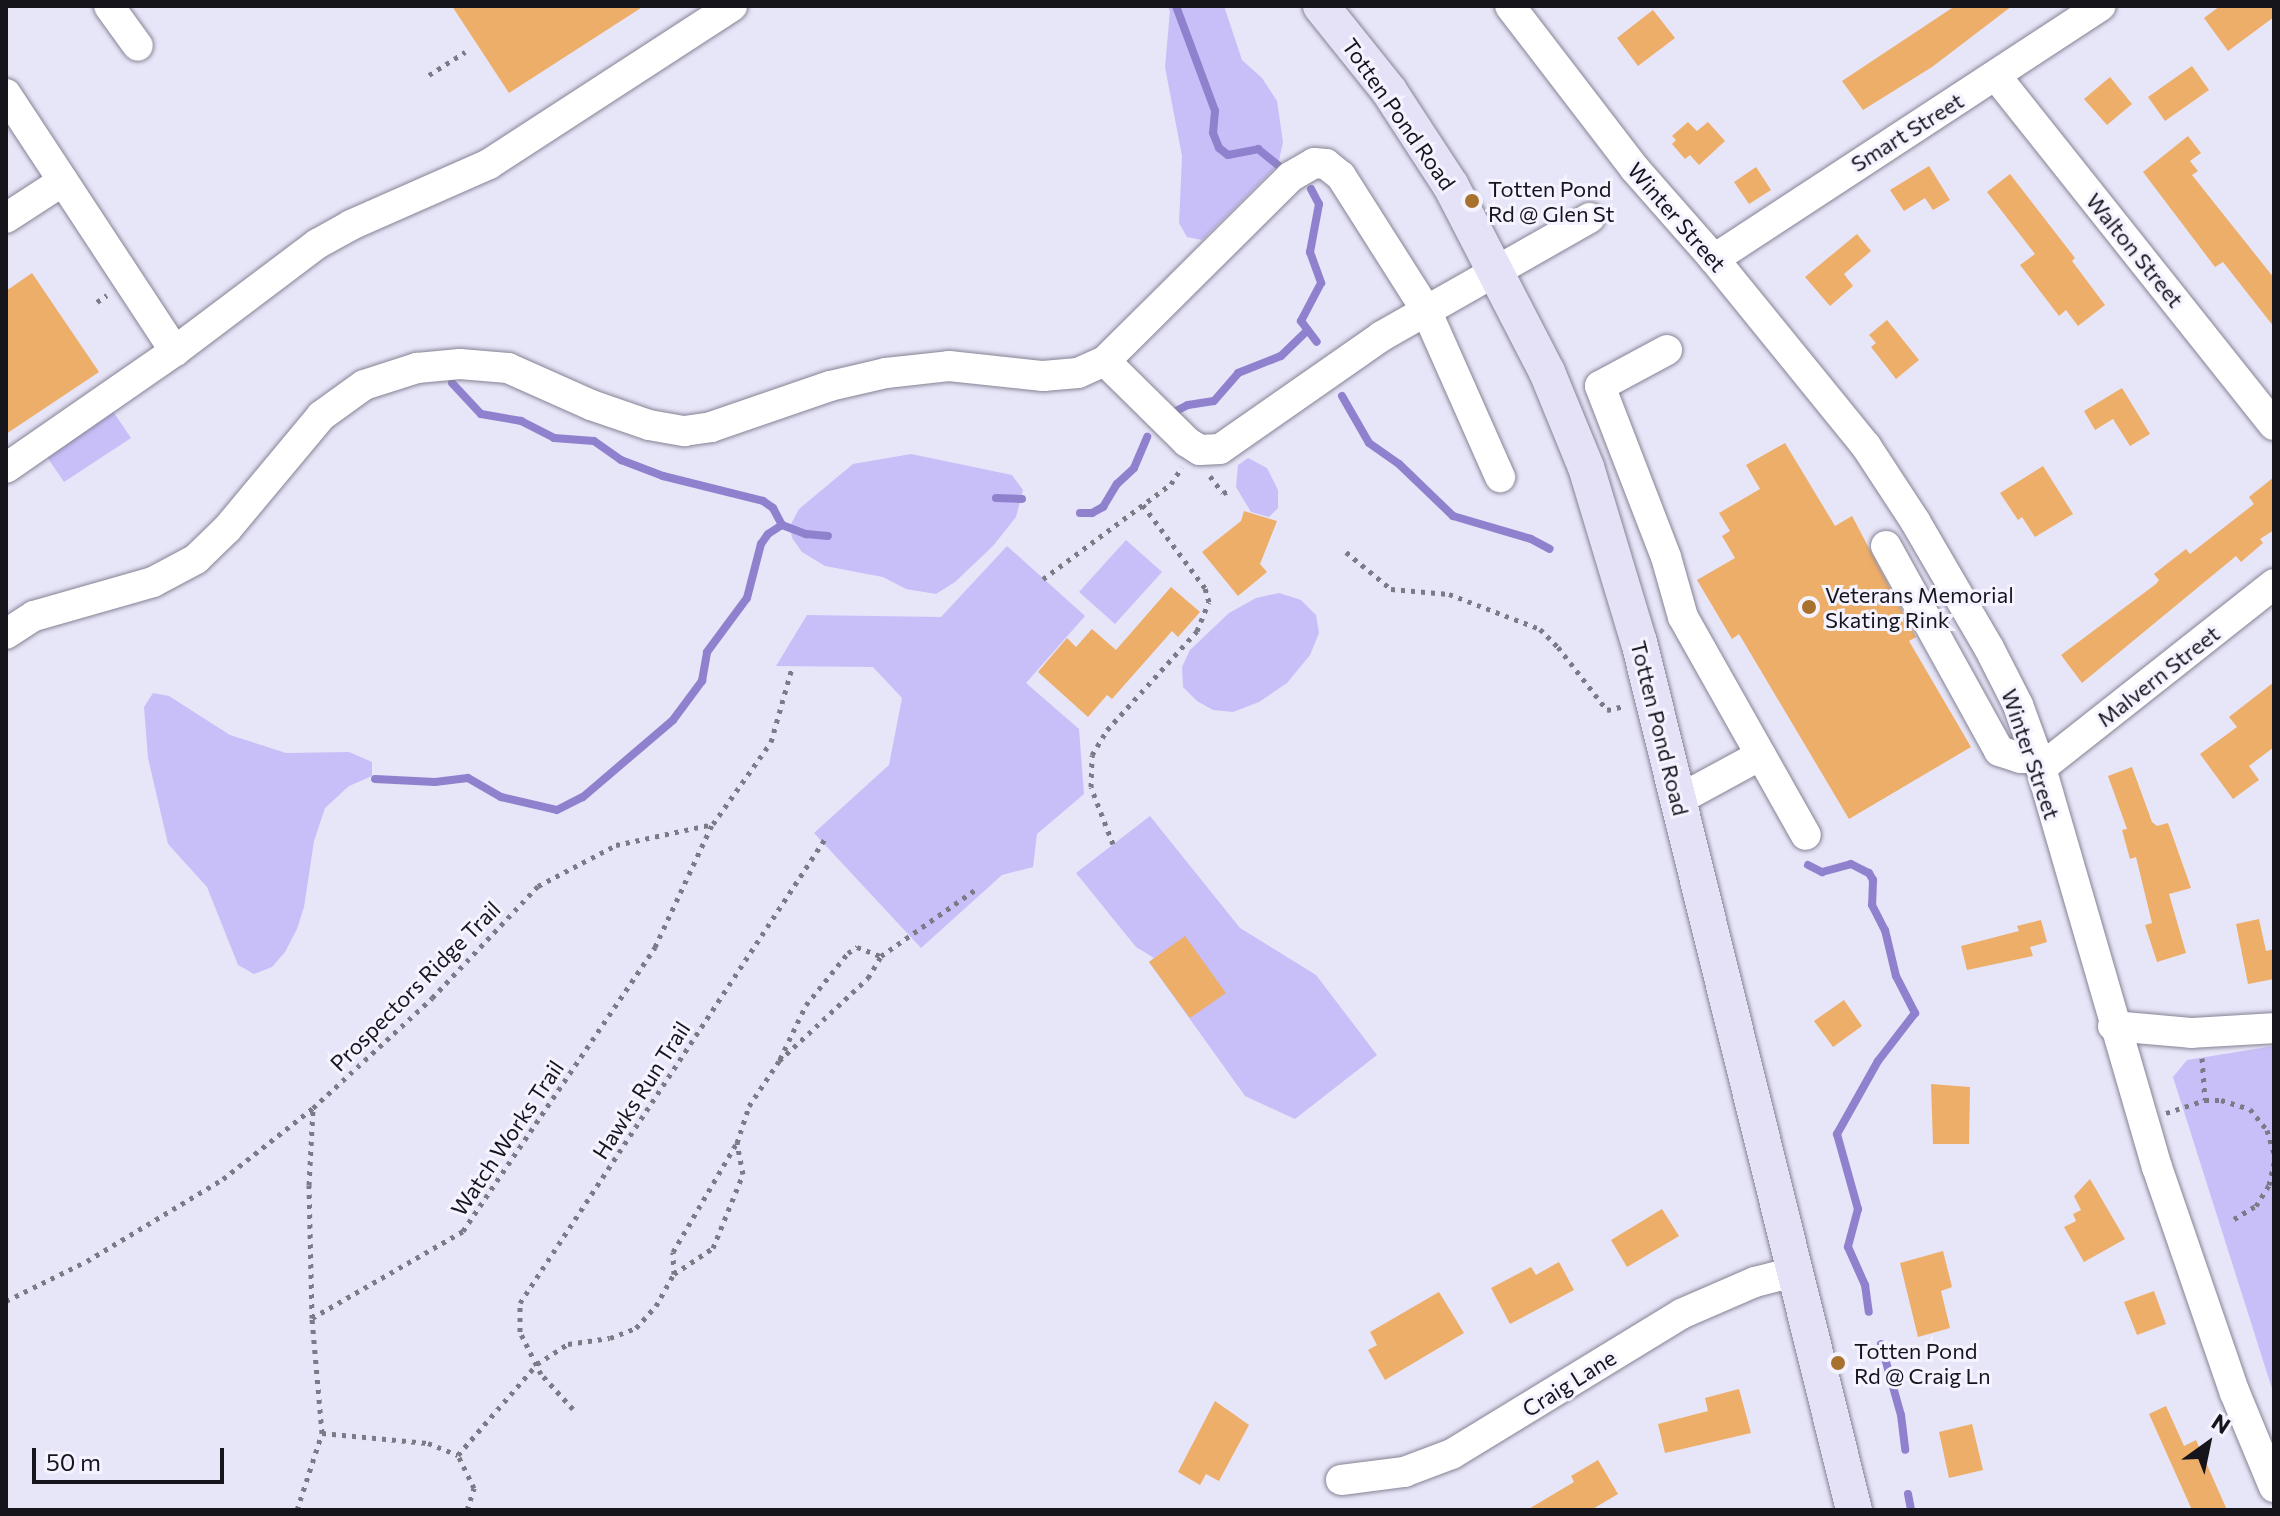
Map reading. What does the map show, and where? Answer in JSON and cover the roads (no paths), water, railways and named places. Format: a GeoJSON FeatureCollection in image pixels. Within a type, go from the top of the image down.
{"type":"FeatureCollection","features":[{"type":"Feature","properties":{"kind":"main road","name":"Totten Pond Road"},"geometry":{"type":"LineString","coordinates":[[1321,6],[1381,81],[1428,148],[1497,271],[1547,372],[1586,467],[1620,571],[1653,699],[1854,1510]]}},
{"type":"Feature","properties":{"kind":"street"},"geometry":{"type":"LineString","coordinates":[[109,6],[138,46]]}},
{"type":"Feature","properties":{"kind":"street"},"geometry":{"type":"LineString","coordinates":[[6,468],[175,351],[317,244],[489,164],[732,6]]}},
{"type":"Feature","properties":{"kind":"street","name":"Smart Street"},"geometry":{"type":"LineString","coordinates":[[1714,259],[2100,6]]}},
{"type":"Feature","properties":{"kind":"street","name":"Winter Street"},"geometry":{"type":"LineString","coordinates":[[1527,12],[1635,169],[1714,259],[1866,446],[1915,521],[1989,648],[2018,705],[2039,763],[2142,1121],[2235,1393],[2274,1487]]}},
{"type":"Feature","properties":{"kind":"street","name":"Walton Street"},"geometry":{"type":"LineString","coordinates":[[1996,76],[2274,425]]}},
{"type":"Feature","properties":{"kind":"street"},"geometry":{"type":"LineString","coordinates":[[6,94],[175,351]]}},
{"type":"Feature","properties":{"kind":"street"},"geometry":{"type":"LineString","coordinates":[[6,634],[34,616],[153,582],[196,559],[227,529],[321,416],[364,385],[417,368],[460,364],[508,368],[591,405],[649,425],[684,431],[711,427],[830,386],[886,373],[949,366],[1061,376],[1105,361],[1290,177],[1314,163],[1331,167],[1345,183],[1426,310],[1500,477]]}},
{"type":"Feature","properties":{"kind":"street"},"geometry":{"type":"LineString","coordinates":[[6,218],[63,181]]}},
{"type":"Feature","properties":{"kind":"street"},"geometry":{"type":"LineString","coordinates":[[1105,361],[1187,442],[1200,450],[1214,450],[1228,444],[1351,357],[1426,310],[1590,218]]}},
{"type":"Feature","properties":{"kind":"street"},"geometry":{"type":"LineString","coordinates":[[1667,350],[1600,386],[1666,557],[1683,617],[1806,835]]}},
{"type":"Feature","properties":{"kind":"street"},"geometry":{"type":"LineString","coordinates":[[1886,546],[1999,751],[2039,763]]}},
{"type":"Feature","properties":{"kind":"street","name":"Malvern Street"},"geometry":{"type":"LineString","coordinates":[[2039,763],[2274,584]]}},
{"type":"Feature","properties":{"kind":"street"},"geometry":{"type":"LineString","coordinates":[[1678,800],[1761,755]]}},
{"type":"Feature","properties":{"kind":"street"},"geometry":{"type":"LineString","coordinates":[[2113,1026],[2199,1033],[2274,1028]]}},
{"type":"Feature","properties":{"kind":"street","name":"Craig Lane"},"geometry":{"type":"LineString","coordinates":[[1341,1480],[1404,1472],[1452,1454],[1681,1314],[1755,1282],[1794,1272]]}},
{"type":"Feature","properties":{"kind":"waterway"},"geometry":{"type":"LineString","coordinates":[[1176,6],[1215,111],[1213,133],[1219,148],[1228,155],[1258,149],[1278,165]]}},
{"type":"Feature","properties":{"kind":"waterway"},"geometry":{"type":"LineString","coordinates":[[1311,189],[1319,204],[1310,252],[1321,283],[1301,321],[1317,342]]}},
{"type":"Feature","properties":{"kind":"waterway"},"geometry":{"type":"LineString","coordinates":[[1176,411],[1188,405],[1214,401],[1238,373],[1281,356],[1307,331]]}},
{"type":"Feature","properties":{"kind":"waterway"},"geometry":{"type":"LineString","coordinates":[[452,383],[481,414],[521,421],[554,438],[594,441],[621,460],[663,476],[763,501],[773,508],[782,525]]}},
{"type":"Feature","properties":{"kind":"waterway"},"geometry":{"type":"LineString","coordinates":[[1342,396],[1369,443],[1399,464],[1453,516],[1531,539],[1550,549]]}},
{"type":"Feature","properties":{"kind":"waterway"},"geometry":{"type":"LineString","coordinates":[[1080,513],[1092,513],[1103,507],[1117,484],[1134,468],[1147,437]]}},
{"type":"Feature","properties":{"kind":"waterway"},"geometry":{"type":"LineString","coordinates":[[996,498],[1022,499]]}},
{"type":"Feature","properties":{"kind":"waterway"},"geometry":{"type":"LineString","coordinates":[[375,779],[435,782],[468,778],[501,797],[557,810],[583,797],[673,720],[702,681],[707,652],[747,598],[761,544],[768,534],[782,525],[806,534],[828,536]]}},
{"type":"Feature","properties":{"kind":"waterway"},"geometry":{"type":"LineString","coordinates":[[1808,865],[1822,872],[1851,864],[1869,873],[1873,880],[1872,905],[1885,930],[1896,976],[1915,1013],[1878,1061],[1837,1134],[1858,1209],[1848,1247],[1865,1285],[1869,1312]]}},
{"type":"Feature","properties":{"kind":"waterway"},"geometry":{"type":"LineString","coordinates":[[1881,1344],[1901,1415],[1905,1450]]}},
{"type":"Feature","properties":{"kind":"waterway"},"geometry":{"type":"LineString","coordinates":[[1908,1494],[1911,1510]]}},
{"type":"Feature","properties":{"kind":"place","name":"Totten Pond Rd @ Glen St"},"geometry":{"type":"Point","coordinates":[1472,201]}},
{"type":"Feature","properties":{"kind":"place","name":"Veterans Memorial Skating Rink"},"geometry":{"type":"Point","coordinates":[1809,607]}},
{"type":"Feature","properties":{"kind":"place","name":"Totten Pond Rd @ Craig Ln"},"geometry":{"type":"Point","coordinates":[1838,1363]}}]}
